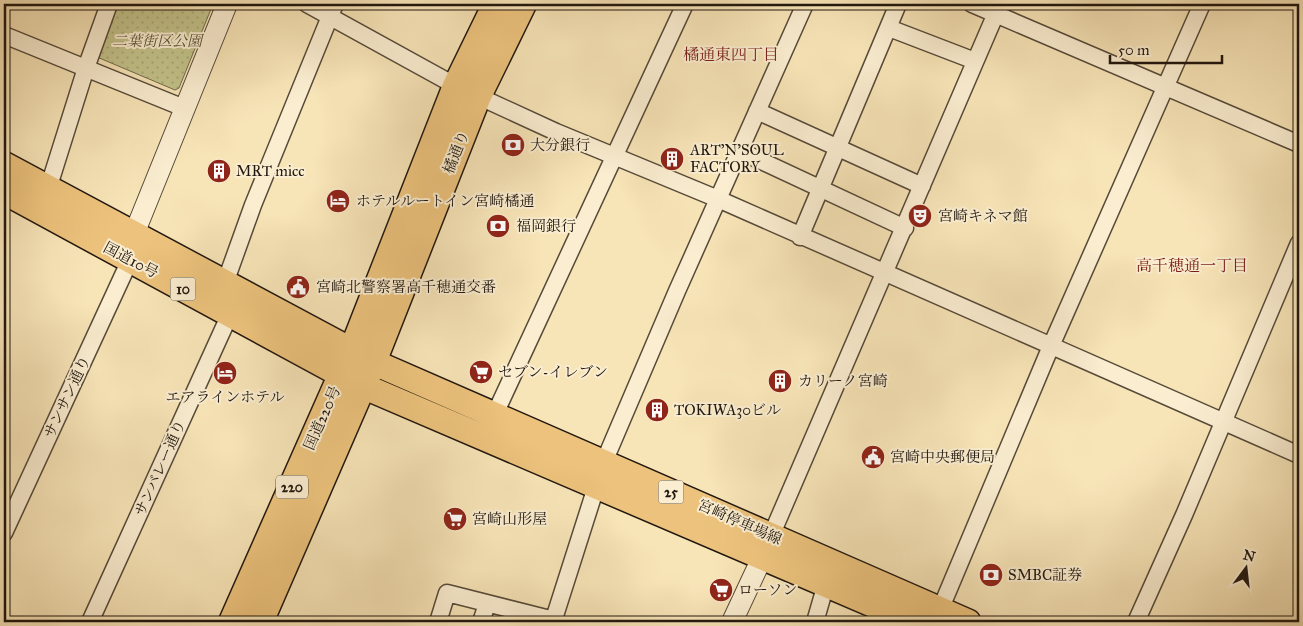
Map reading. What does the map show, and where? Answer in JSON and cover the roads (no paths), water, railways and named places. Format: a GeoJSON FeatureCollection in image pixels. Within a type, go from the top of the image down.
{"type":"FeatureCollection","features":[{"type":"Feature","properties":{"kind":"highway","name":"橘通り"},"geometry":{"type":"LineString","coordinates":[[363,357],[467,91],[496,4]]}},
{"type":"Feature","properties":{"kind":"highway","name":"橘通り"},"geometry":{"type":"LineString","coordinates":[[467,91],[523,4]]}},
{"type":"Feature","properties":{"kind":"highway","name":"国道10号"},"geometry":{"type":"LineString","coordinates":[[4,165],[363,357]]}},
{"type":"Feature","properties":{"kind":"highway","name":"国道10号"},"geometry":{"type":"LineString","coordinates":[[4,191],[352,380]]}},
{"type":"Feature","properties":{"kind":"highway","name":"国道220号"},"geometry":{"type":"LineString","coordinates":[[232,622],[363,357]]}},
{"type":"Feature","properties":{"kind":"highway","name":"国道220号"},"geometry":{"type":"LineString","coordinates":[[260,622],[352,380]]}},
{"type":"Feature","properties":{"kind":"main road","name":"宮崎停車場線"},"geometry":{"type":"LineString","coordinates":[[363,357],[494,416],[604,462],[767,546],[826,584],[914,622]]}},
{"type":"Feature","properties":{"kind":"main road","name":"宮崎停車場線"},"geometry":{"type":"LineString","coordinates":[[352,380],[596,486],[767,546],[937,616],[968,622]]}},
{"type":"Feature","properties":{"kind":"street"},"geometry":{"type":"LineString","coordinates":[[48,189],[86,68],[109,4]]}},
{"type":"Feature","properties":{"kind":"street"},"geometry":{"type":"LineString","coordinates":[[134,234],[227,4]]}},
{"type":"Feature","properties":{"kind":"street"},"geometry":{"type":"LineString","coordinates":[[307,4],[332,10],[467,91],[556,132],[615,155],[1299,455]]}},
{"type":"Feature","properties":{"kind":"street"},"geometry":{"type":"LineString","coordinates":[[494,416],[685,4]]}},
{"type":"Feature","properties":{"kind":"street"},"geometry":{"type":"LineString","coordinates":[[438,622],[447,593],[554,621],[604,462],[805,4]]}},
{"type":"Feature","properties":{"kind":"street"},"geometry":{"type":"LineString","coordinates":[[800,237],[898,4]]}},
{"type":"Feature","properties":{"kind":"street"},"geometry":{"type":"LineString","coordinates":[[972,4],[998,9],[1165,87],[1299,144]]}},
{"type":"Feature","properties":{"kind":"street"},"geometry":{"type":"LineString","coordinates":[[937,616],[1051,346],[1202,4]]}},
{"type":"Feature","properties":{"kind":"street"},"geometry":{"type":"LineString","coordinates":[[732,622],[767,546],[998,9]]}},
{"type":"Feature","properties":{"kind":"street"},"geometry":{"type":"LineString","coordinates":[[225,283],[253,204],[332,10]]}},
{"type":"Feature","properties":{"kind":"street"},"geometry":{"type":"LineString","coordinates":[[889,28],[975,61]]}},
{"type":"Feature","properties":{"kind":"street"},"geometry":{"type":"LineString","coordinates":[[4,35],[184,108]]}},
{"type":"Feature","properties":{"kind":"street"},"geometry":{"type":"LineString","coordinates":[[757,111],[922,186]]}},
{"type":"Feature","properties":{"kind":"street"},"geometry":{"type":"LineString","coordinates":[[740,151],[904,228]]}},
{"type":"Feature","properties":{"kind":"street"},"geometry":{"type":"LineString","coordinates":[[1136,622],[1223,423],[1299,242]]}},
{"type":"Feature","properties":{"kind":"street","name":"サンサン通り"},"geometry":{"type":"LineString","coordinates":[[4,533],[130,260]]}},
{"type":"Feature","properties":{"kind":"street","name":"サンバレー通り"},"geometry":{"type":"LineString","coordinates":[[90,622],[230,314]]}},
{"type":"Feature","properties":{"kind":"street"},"geometry":{"type":"LineString","coordinates":[[814,622],[826,584]]}},
{"type":"Feature","properties":{"kind":"street"},"geometry":{"type":"LineString","coordinates":[[481,622],[487,604]]}},
{"type":"Feature","properties":{"kind":"place","name":"大分銀行"},"geometry":{"type":"Point","coordinates":[513,145]}},
{"type":"Feature","properties":{"kind":"place","name":"ART'N'SOUL FACTORY"},"geometry":{"type":"Point","coordinates":[672,159]}},
{"type":"Feature","properties":{"kind":"place","name":"MRT micc"},"geometry":{"type":"Point","coordinates":[219,171]}},
{"type":"Feature","properties":{"kind":"place","name":"ホテルルートイン宮崎橘通"},"geometry":{"type":"Point","coordinates":[338,201]}},
{"type":"Feature","properties":{"kind":"place","name":"宮崎キネマ館"},"geometry":{"type":"Point","coordinates":[920,216]}},
{"type":"Feature","properties":{"kind":"place","name":"福岡銀行"},"geometry":{"type":"Point","coordinates":[498,226]}},
{"type":"Feature","properties":{"kind":"place","name":"宮崎北警察署高千穂通交番"},"geometry":{"type":"Point","coordinates":[298,287]}},
{"type":"Feature","properties":{"kind":"place","name":"セブン-イレブン"},"geometry":{"type":"Point","coordinates":[481,372]}},
{"type":"Feature","properties":{"kind":"place","name":"エアラインホテル"},"geometry":{"type":"Point","coordinates":[225,373]}},
{"type":"Feature","properties":{"kind":"place","name":"カリーノ宮崎"},"geometry":{"type":"Point","coordinates":[780,381]}},
{"type":"Feature","properties":{"kind":"place","name":"TOKIWA30ビル"},"geometry":{"type":"Point","coordinates":[657,410]}},
{"type":"Feature","properties":{"kind":"place","name":"宮崎中央郵便局"},"geometry":{"type":"Point","coordinates":[873,457]}},
{"type":"Feature","properties":{"kind":"place","name":"宮崎山形屋"},"geometry":{"type":"Point","coordinates":[455,519]}},
{"type":"Feature","properties":{"kind":"place","name":"SMBC証券"},"geometry":{"type":"Point","coordinates":[991,575]}},
{"type":"Feature","properties":{"kind":"place","name":"ローソン"},"geometry":{"type":"Point","coordinates":[721,590]}},
{"type":"Feature","properties":{"kind":"district","name":"橘通東四丁目"},"geometry":{"type":"Point","coordinates":[731,54]}},
{"type":"Feature","properties":{"kind":"district","name":"高千穂通一丁目"},"geometry":{"type":"Point","coordinates":[1192,265]}},
{"type":"Feature","properties":{"kind":"park label","name":"二葉街区公園"},"geometry":{"type":"Point","coordinates":[157,41]}}]}
